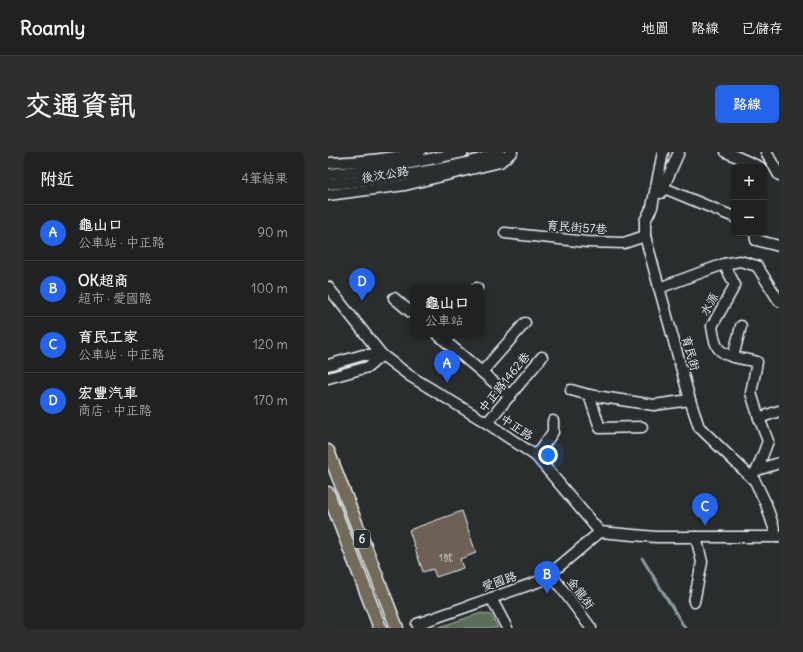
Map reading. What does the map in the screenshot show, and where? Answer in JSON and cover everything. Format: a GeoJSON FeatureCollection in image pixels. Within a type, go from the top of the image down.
{"type":"FeatureCollection","features":[{"type":"Feature","properties":{"kind":"main road","name":"6"},"geometry":{"type":"LineString","coordinates":[[328,451],[397,628]]}},
{"type":"Feature","properties":{"kind":"main road","name":"6"},"geometry":{"type":"LineString","coordinates":[[328,492],[380,628]]}},
{"type":"Feature","properties":{"kind":"street","name":"後汶公路"},"geometry":{"type":"LineString","coordinates":[[328,163],[356,162],[420,152]]}},
{"type":"Feature","properties":{"kind":"street"},"geometry":{"type":"LineString","coordinates":[[328,174],[358,172],[463,152]]}},
{"type":"Feature","properties":{"kind":"street"},"geometry":{"type":"LineString","coordinates":[[328,184],[360,182],[432,170],[482,159],[499,152]]}},
{"type":"Feature","properties":{"kind":"street","name":"後汶公路"},"geometry":{"type":"LineString","coordinates":[[328,195],[405,186],[500,162],[512,152]]}},
{"type":"Feature","properties":{"kind":"street","name":"育民街"},"geometry":{"type":"LineString","coordinates":[[663,152],[652,207],[645,221],[646,236],[690,400],[699,427],[754,473],[778,537]]}},
{"type":"Feature","properties":{"kind":"street"},"geometry":{"type":"LineString","coordinates":[[652,207],[664,188],[679,152]]}},
{"type":"Feature","properties":{"kind":"street"},"geometry":{"type":"LineString","coordinates":[[726,152],[753,164]]}},
{"type":"Feature","properties":{"kind":"street"},"geometry":{"type":"LineString","coordinates":[[766,152],[771,172]]}},
{"type":"Feature","properties":{"kind":"street"},"geometry":{"type":"LineString","coordinates":[[664,188],[731,216]]}},
{"type":"Feature","properties":{"kind":"street","name":"育民街57巷"},"geometry":{"type":"LineString","coordinates":[[505,234],[587,242],[624,243],[646,236]]}},
{"type":"Feature","properties":{"kind":"street"},"geometry":{"type":"LineString","coordinates":[[755,236],[756,240],[779,246]]}},
{"type":"Feature","properties":{"kind":"street"},"geometry":{"type":"LineString","coordinates":[[659,288],[724,264],[740,260],[757,266],[779,301]]}},
{"type":"Feature","properties":{"kind":"street","name":"水源"},"geometry":{"type":"LineString","coordinates":[[724,264],[735,285],[712,326],[718,348],[733,357],[757,362],[752,393],[759,418],[768,441],[754,473]]}},
{"type":"Feature","properties":{"kind":"street","name":"中正路"},"geometry":{"type":"LineString","coordinates":[[328,287],[382,356],[410,376],[487,423],[536,456],[600,532]]}},
{"type":"Feature","properties":{"kind":"street"},"geometry":{"type":"LineString","coordinates":[[394,298],[410,311]]}},
{"type":"Feature","properties":{"kind":"street"},"geometry":{"type":"LineString","coordinates":[[482,372],[525,322]]}},
{"type":"Feature","properties":{"kind":"street"},"geometry":{"type":"LineString","coordinates":[[733,357],[741,326]]}},
{"type":"Feature","properties":{"kind":"street"},"geometry":{"type":"LineString","coordinates":[[441,337],[510,396]]}},
{"type":"Feature","properties":{"kind":"street"},"geometry":{"type":"LineString","coordinates":[[328,365],[363,355],[382,356]]}},
{"type":"Feature","properties":{"kind":"street"},"geometry":{"type":"LineString","coordinates":[[328,378],[368,367],[382,356]]}},
{"type":"Feature","properties":{"kind":"street","name":"中正路1462巷"},"geometry":{"type":"LineString","coordinates":[[487,423],[542,357]]}},
{"type":"Feature","properties":{"kind":"street"},"geometry":{"type":"LineString","coordinates":[[571,390],[588,395],[654,405],[690,400]]}},
{"type":"Feature","properties":{"kind":"street"},"geometry":{"type":"LineString","coordinates":[[588,395],[600,428],[642,427]]}},
{"type":"Feature","properties":{"kind":"street"},"geometry":{"type":"LineString","coordinates":[[759,418],[779,411]]}},
{"type":"Feature","properties":{"kind":"street"},"geometry":{"type":"LineString","coordinates":[[536,456],[553,432],[553,421]]}},
{"type":"Feature","properties":{"kind":"street"},"geometry":{"type":"LineString","coordinates":[[754,473],[779,463]]}},
{"type":"Feature","properties":{"kind":"street"},"geometry":{"type":"LineString","coordinates":[[600,532],[656,537],[778,537]]}},
{"type":"Feature","properties":{"kind":"street","name":"愛國路"},"geometry":{"type":"LineString","coordinates":[[418,626],[543,580],[600,532]]}},
{"type":"Feature","properties":{"kind":"street"},"geometry":{"type":"LineString","coordinates":[[694,602],[702,562],[696,538]]}},
{"type":"Feature","properties":{"kind":"street","name":"金龍街"},"geometry":{"type":"LineString","coordinates":[[551,574],[591,628]]}},
{"type":"Feature","properties":{"kind":"street"},"geometry":{"type":"LineString","coordinates":[[491,598],[507,628]]}},
{"type":"Feature","properties":{"kind":"green space"},"geometry":{"type":"Polygon","coordinates":[[[481,613],[491,615],[498,628],[436,628],[481,613]]]}},
{"type":"Feature","properties":{"kind":"building"},"geometry":{"type":"Polygon","coordinates":[[[462,511],[476,553],[460,559],[463,568],[436,577],[433,569],[423,572],[409,530],[462,511]]]}},
{"type":"Feature","properties":{"kind":"waterway"},"geometry":{"type":"LineString","coordinates":[[642,558],[685,628]]}},
{"type":"Feature","properties":{"kind":"place","name":"宏豐汽車"},"geometry":{"type":"Point","coordinates":[362,301]}},
{"type":"Feature","properties":{"kind":"place","name":"龜山口"},"geometry":{"type":"Point","coordinates":[447,383]}},
{"type":"Feature","properties":{"kind":"place","name":"育民工家"},"geometry":{"type":"Point","coordinates":[705,526]}},
{"type":"Feature","properties":{"kind":"place","name":"OK超商"},"geometry":{"type":"Point","coordinates":[547,594]}}]}
